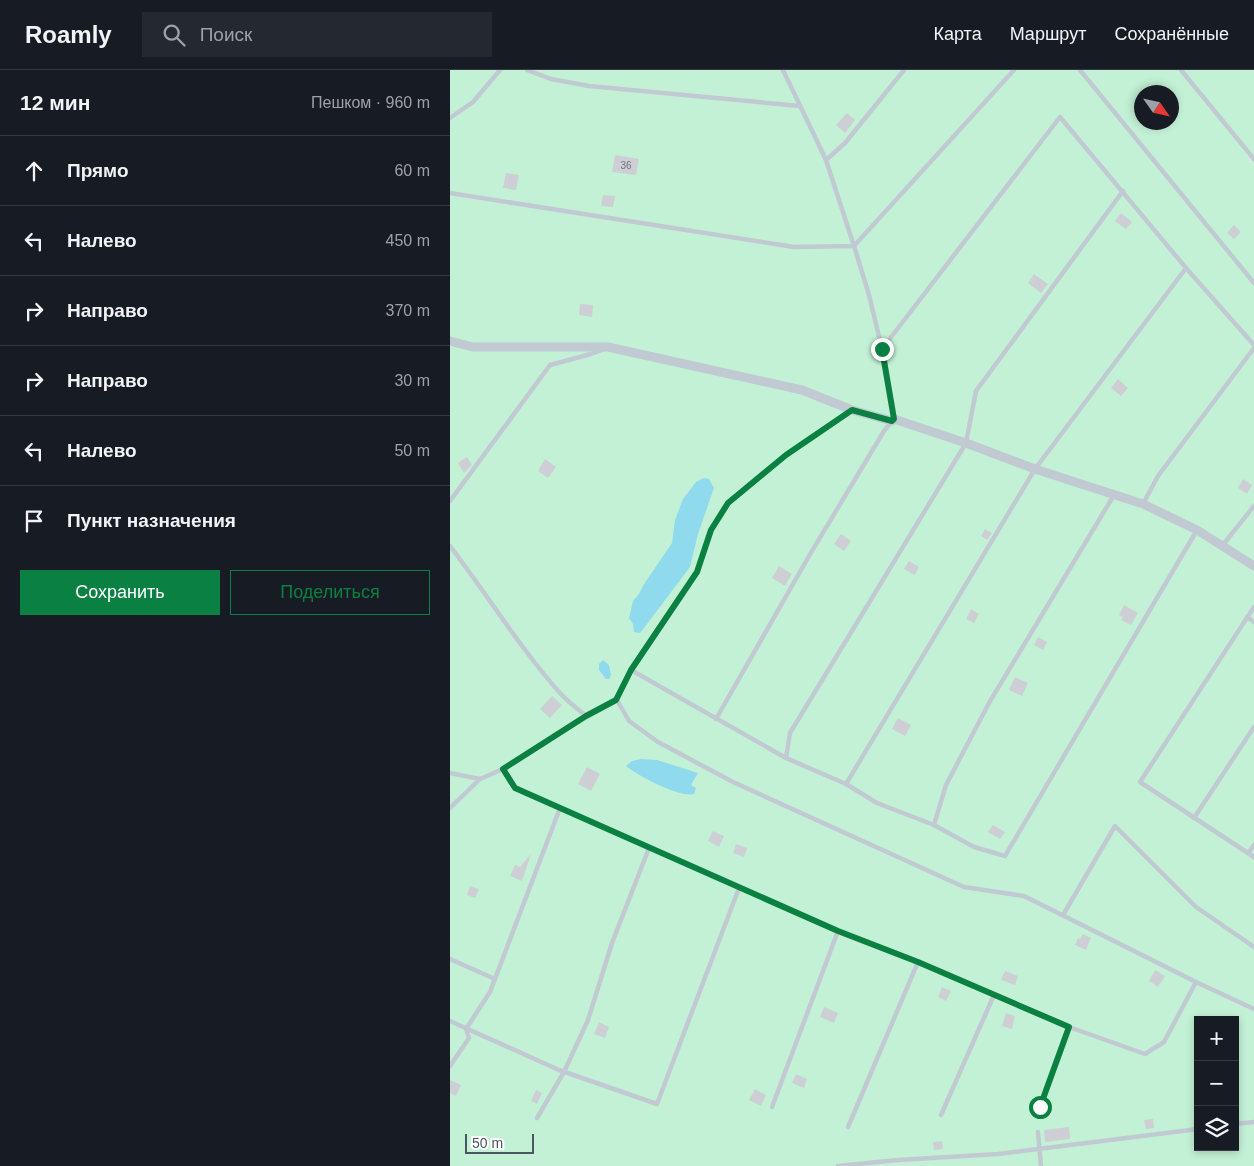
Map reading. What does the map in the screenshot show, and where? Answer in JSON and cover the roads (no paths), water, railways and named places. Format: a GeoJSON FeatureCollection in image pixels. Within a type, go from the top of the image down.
{"type":"FeatureCollection","features":[{"type":"Feature","properties":{"kind":"street"},"geometry":{"type":"LineString","coordinates":[[450,341],[473,347],[608,347],[802,390],[852,410],[893,420],[966,443],[1035,469],[1143,504],[1197,530],[1254,566]]}},
{"type":"Feature","properties":{"kind":"lane"},"geometry":{"type":"LineString","coordinates":[[450,118],[473,102],[500,70]]}},
{"type":"Feature","properties":{"kind":"lane"},"geometry":{"type":"LineString","coordinates":[[527,70],[551,79],[589,86],[800,106]]}},
{"type":"Feature","properties":{"kind":"lane"},"geometry":{"type":"LineString","coordinates":[[716,719],[809,556],[884,431],[893,420],[882,349],[869,295],[826,160],[784,72],[789,70]]}},
{"type":"Feature","properties":{"kind":"lane"},"geometry":{"type":"LineString","coordinates":[[826,160],[845,143],[904,70]]}},
{"type":"Feature","properties":{"kind":"lane"},"geometry":{"type":"LineString","coordinates":[[450,193],[794,246],[854,246],[1014,70]]}},
{"type":"Feature","properties":{"kind":"lane"},"geometry":{"type":"LineString","coordinates":[[1080,70],[1254,283]]}},
{"type":"Feature","properties":{"kind":"lane"},"geometry":{"type":"LineString","coordinates":[[1180,70],[1254,159]]}},
{"type":"Feature","properties":{"kind":"lane"},"geometry":{"type":"LineString","coordinates":[[882,349],[1060,117],[1254,346],[1158,476],[1143,504]]}},
{"type":"Feature","properties":{"kind":"lane"},"geometry":{"type":"LineString","coordinates":[[786,758],[790,733],[966,443],[976,391],[1123,191]]}},
{"type":"Feature","properties":{"kind":"lane"},"geometry":{"type":"LineString","coordinates":[[846,784],[1035,469],[1186,268]]}},
{"type":"Feature","properties":{"kind":"lane"},"geometry":{"type":"LineString","coordinates":[[450,501],[550,365],[591,354],[608,347]]}},
{"type":"Feature","properties":{"kind":"lane"},"geometry":{"type":"LineString","coordinates":[[450,808],[480,779],[503,769],[586,716],[616,700],[631,670],[697,572],[711,530],[728,503],[786,455],[852,410]]}},
{"type":"Feature","properties":{"kind":"lane"},"geometry":{"type":"LineString","coordinates":[[934,825],[946,785],[989,703],[1114,495]]}},
{"type":"Feature","properties":{"kind":"lane"},"geometry":{"type":"LineString","coordinates":[[1222,546],[1254,506]]}},
{"type":"Feature","properties":{"kind":"lane"},"geometry":{"type":"LineString","coordinates":[[631,670],[786,758],[846,784],[877,803],[934,825],[974,847],[1005,856],[1197,530]]}},
{"type":"Feature","properties":{"kind":"lane"},"geometry":{"type":"LineString","coordinates":[[450,546],[480,585],[510,630],[555,687],[586,716]]}},
{"type":"Feature","properties":{"kind":"lane"},"geometry":{"type":"LineString","coordinates":[[1254,607],[1140,782],[1254,857]]}},
{"type":"Feature","properties":{"kind":"lane"},"geometry":{"type":"LineString","coordinates":[[1246,617],[1254,622]]}},
{"type":"Feature","properties":{"kind":"lane"},"geometry":{"type":"LineString","coordinates":[[616,700],[629,721],[658,742],[733,782],[964,887],[1024,896],[1254,1009]]}},
{"type":"Feature","properties":{"kind":"lane"},"geometry":{"type":"LineString","coordinates":[[1194,818],[1254,727]]}},
{"type":"Feature","properties":{"kind":"lane"},"geometry":{"type":"LineString","coordinates":[[503,769],[515,788],[739,888],[1069,1027],[1145,1054],[1164,1042],[1196,982]]}},
{"type":"Feature","properties":{"kind":"lane"},"geometry":{"type":"LineString","coordinates":[[450,773],[480,779]]}},
{"type":"Feature","properties":{"kind":"lane"},"geometry":{"type":"LineString","coordinates":[[466,1029],[490,992],[560,808]]}},
{"type":"Feature","properties":{"kind":"lane"},"geometry":{"type":"LineString","coordinates":[[1063,914],[1115,826],[1196,907],[1254,946]]}},
{"type":"Feature","properties":{"kind":"lane"},"geometry":{"type":"LineString","coordinates":[[1248,853],[1254,844]]}},
{"type":"Feature","properties":{"kind":"lane"},"geometry":{"type":"LineString","coordinates":[[537,1118],[564,1072],[588,1020],[612,942],[649,848]]}},
{"type":"Feature","properties":{"kind":"lane"},"geometry":{"type":"LineString","coordinates":[[450,1021],[564,1072],[657,1104],[739,888]]}},
{"type":"Feature","properties":{"kind":"lane"},"geometry":{"type":"LineString","coordinates":[[772,1107],[838,931]]}},
{"type":"Feature","properties":{"kind":"lane"},"geometry":{"type":"LineString","coordinates":[[450,959],[495,979]]}},
{"type":"Feature","properties":{"kind":"lane"},"geometry":{"type":"LineString","coordinates":[[848,1127],[918,962]]}},
{"type":"Feature","properties":{"kind":"lane"},"geometry":{"type":"LineString","coordinates":[[941,1115],[994,995]]}},
{"type":"Feature","properties":{"kind":"lane"},"geometry":{"type":"LineString","coordinates":[[1040,1107],[1069,1027]]}},
{"type":"Feature","properties":{"kind":"lane"},"geometry":{"type":"LineString","coordinates":[[450,1066],[469,1038],[466,1029]]}},
{"type":"Feature","properties":{"kind":"lane"},"geometry":{"type":"LineString","coordinates":[[1239,1124],[1254,1122]]}},
{"type":"Feature","properties":{"kind":"lane"},"geometry":{"type":"LineString","coordinates":[[838,1166],[998,1154],[1194,1130]]}},
{"type":"Feature","properties":{"kind":"lane"},"geometry":{"type":"LineString","coordinates":[[1038,1132],[1041,1166]]}},
{"type":"Feature","properties":{"kind":"water"},"geometry":{"type":"Polygon","coordinates":[[[704,478],[709,479],[714,488],[698,534],[690,567],[640,633],[634,632],[633,624],[629,618],[633,601],[672,543],[675,520],[683,499],[696,482],[704,478]]]}},
{"type":"Feature","properties":{"kind":"water"},"geometry":{"type":"Polygon","coordinates":[[[603,660],[609,665],[611,675],[609,679],[606,679],[599,670],[599,664],[603,660]]]}},
{"type":"Feature","properties":{"kind":"water"},"geometry":{"type":"Polygon","coordinates":[[[641,759],[657,760],[698,773],[691,785],[696,788],[694,794],[669,790],[626,766],[632,761],[641,759]]]}}]}
